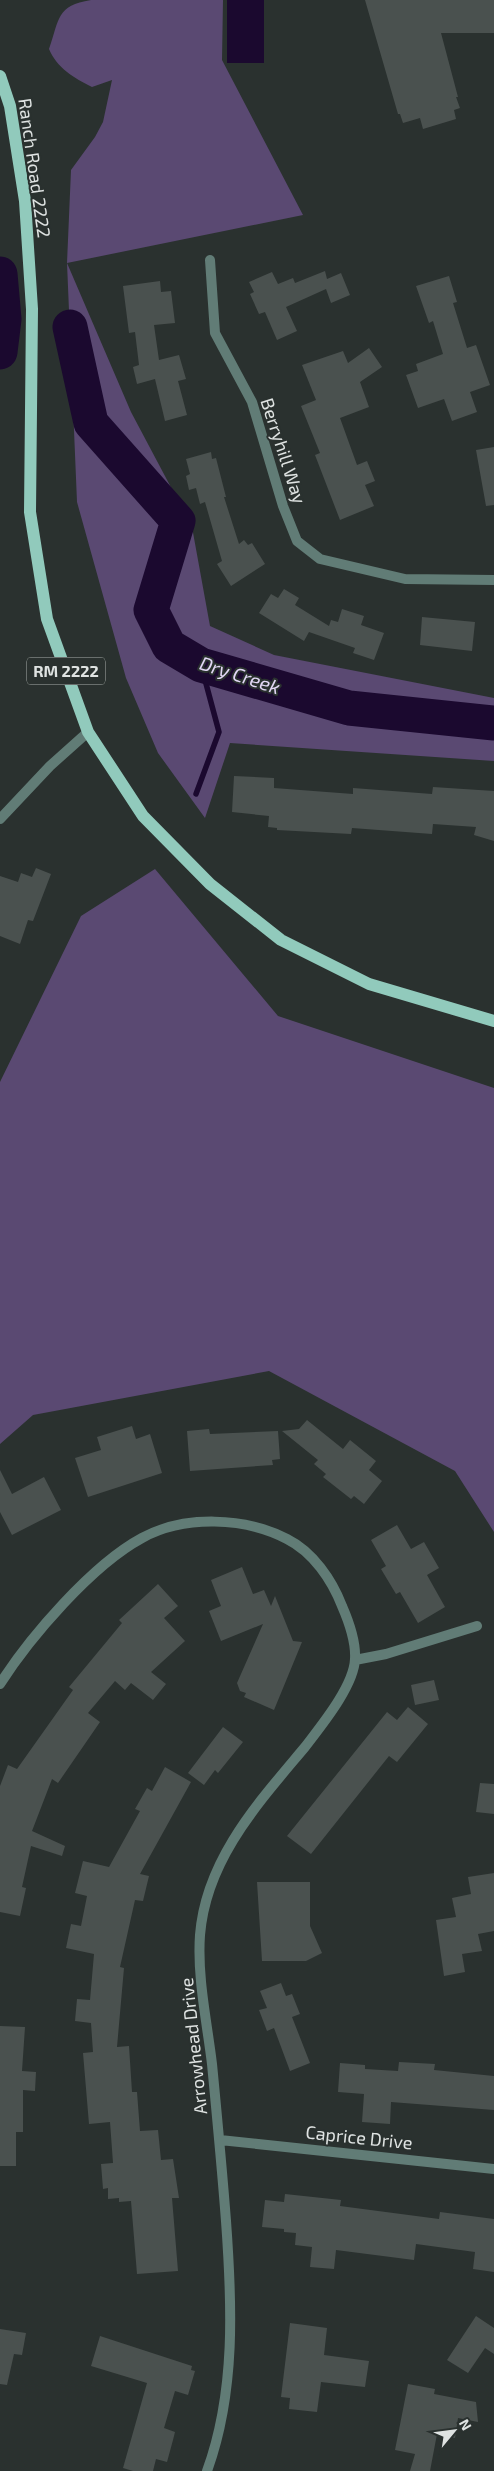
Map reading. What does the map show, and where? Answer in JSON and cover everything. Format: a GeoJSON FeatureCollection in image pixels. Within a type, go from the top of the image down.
{"type":"FeatureCollection","features":[{"type":"Feature","properties":{"kind":"main road","name":"Ranch Road 2222"},"geometry":{"type":"LineString","coordinates":[[0,76],[10,106],[25,201],[32,309],[30,512],[47,618],[88,732],[143,816],[210,884],[281,940],[369,984],[494,1021]]}},
{"type":"Feature","properties":{"kind":"street","name":"Berryhill Way"},"geometry":{"type":"LineString","coordinates":[[210,260],[215,333],[252,402],[282,506],[297,541],[320,559],[406,579],[494,580]]}},
{"type":"Feature","properties":{"kind":"street"},"geometry":{"type":"LineString","coordinates":[[0,819],[50,766],[88,732]]}},
{"type":"Feature","properties":{"kind":"street"},"geometry":{"type":"LineString","coordinates":[[0,1684],[16,1659],[59,1609],[110,1560],[143,1538],[179,1524],[219,1522],[256,1527],[289,1540],[316,1563],[334,1587],[350,1625],[355,1660],[386,1654],[477,1626]]}},
{"type":"Feature","properties":{"kind":"street","name":"Arrowhead Drive"},"geometry":{"type":"LineString","coordinates":[[207,2471],[223,2402],[231,2338],[230,2282],[220,2140],[202,1976],[200,1934],[208,1897],[224,1855],[251,1812],[324,1723],[344,1690],[355,1660]]}},
{"type":"Feature","properties":{"kind":"street","name":"Caprice Drive"},"geometry":{"type":"LineString","coordinates":[[220,2140],[494,2169]]}},
{"type":"Feature","properties":{"kind":"shaded area"},"geometry":{"type":"Polygon","coordinates":[[[91,0],[223,0],[222,60],[303,215],[67,263],[71,170],[95,137],[103,122],[112,80],[92,87],[61,67],[52,56],[49,49],[61,15],[71,6],[91,0]]]}},
{"type":"Feature","properties":{"kind":"shaded area"},"geometry":{"type":"Polygon","coordinates":[[[227,0],[264,0],[264,63],[227,63],[227,0]]]}},
{"type":"Feature","properties":{"kind":"shaded area"},"geometry":{"type":"Polygon","coordinates":[[[67,263],[131,412],[192,527],[210,626],[274,655],[494,698],[494,761],[230,743],[205,818],[158,753],[126,678],[77,502],[67,263]]]}},
{"type":"Feature","properties":{"kind":"shaded area"},"geometry":{"type":"Polygon","coordinates":[[[155,869],[278,1016],[494,1088],[494,1532],[455,1471],[269,1371],[33,1415],[0,1444],[0,1082],[81,916],[155,869]]]}},
{"type":"Feature","properties":{"kind":"building"},"geometry":{"type":"Polygon","coordinates":[[[365,0],[494,0],[494,33],[441,33],[460,108],[454,110],[456,119],[423,129],[420,118],[403,123],[400,114],[398,114],[365,0]]]}},
{"type":"Feature","properties":{"kind":"building"},"geometry":{"type":"Polygon","coordinates":[[[325,271],[327,279],[341,273],[350,295],[331,303],[326,289],[286,307],[297,331],[277,340],[265,312],[259,314],[250,294],[254,292],[249,282],[272,272],[278,284],[293,278],[295,283],[325,271]]]}},
{"type":"Feature","properties":{"kind":"building"},"geometry":{"type":"Polygon","coordinates":[[[449,276],[457,302],[453,303],[467,348],[476,345],[490,385],[470,392],[477,412],[452,421],[444,399],[418,408],[406,375],[418,371],[416,364],[443,354],[433,321],[429,323],[416,286],[449,276]]]}},
{"type":"Feature","properties":{"kind":"building"},"geometry":{"type":"Polygon","coordinates":[[[160,281],[161,292],[171,291],[175,323],[154,325],[159,360],[179,355],[186,379],[178,381],[187,415],[165,421],[155,379],[137,384],[133,367],[139,365],[135,332],[129,333],[123,286],[160,281]]]}},
{"type":"Feature","properties":{"kind":"building"},"geometry":{"type":"Polygon","coordinates":[[[369,348],[382,367],[360,382],[369,407],[340,418],[357,465],[367,461],[375,481],[365,485],[374,506],[340,520],[315,455],[320,453],[301,406],[316,400],[302,365],[343,351],[348,363],[369,348]]]}},
{"type":"Feature","properties":{"kind":"building"},"geometry":{"type":"Polygon","coordinates":[[[494,447],[494,505],[486,506],[476,450],[494,447]]]}},
{"type":"Feature","properties":{"kind":"building"},"geometry":{"type":"Polygon","coordinates":[[[211,452],[212,459],[216,458],[226,497],[224,497],[239,544],[244,540],[248,545],[252,543],[265,564],[231,586],[217,564],[222,561],[205,502],[200,504],[196,488],[189,490],[186,476],[190,474],[186,459],[211,452]]]}},
{"type":"Feature","properties":{"kind":"building"},"geometry":{"type":"Polygon","coordinates":[[[284,589],[299,598],[295,605],[329,626],[331,620],[338,622],[342,609],[364,616],[361,625],[384,633],[374,660],[353,653],[355,648],[309,632],[304,641],[259,613],[271,594],[278,598],[284,589]]]}},
{"type":"Feature","properties":{"kind":"building"},"geometry":{"type":"Polygon","coordinates":[[[422,617],[475,622],[472,651],[420,645],[422,617]]]}},
{"type":"Feature","properties":{"kind":"building"},"geometry":{"type":"Polygon","coordinates":[[[234,776],[274,778],[274,788],[353,794],[353,788],[432,794],[433,787],[494,791],[494,841],[474,835],[476,827],[433,824],[432,834],[352,828],[351,834],[277,830],[277,828],[268,827],[269,816],[232,812],[234,776]]]}},
{"type":"Feature","properties":{"kind":"building"},"geometry":{"type":"Polygon","coordinates":[[[36,868],[51,874],[33,921],[28,920],[20,944],[0,936],[0,876],[18,882],[21,873],[32,877],[36,868]]]}},
{"type":"Feature","properties":{"kind":"building"},"geometry":{"type":"Polygon","coordinates":[[[307,1420],[343,1449],[350,1440],[376,1461],[369,1470],[382,1481],[364,1504],[354,1496],[351,1499],[323,1477],[326,1474],[314,1464],[318,1460],[282,1431],[299,1429],[307,1420]]]}},
{"type":"Feature","properties":{"kind":"building"},"geometry":{"type":"Polygon","coordinates":[[[132,1426],[136,1439],[150,1434],[162,1473],[88,1497],[75,1458],[101,1450],[97,1437],[132,1426]]]}},
{"type":"Feature","properties":{"kind":"building"},"geometry":{"type":"Polygon","coordinates":[[[209,1429],[210,1434],[278,1431],[280,1459],[272,1460],[273,1465],[190,1471],[187,1431],[209,1429]]]}},
{"type":"Feature","properties":{"kind":"building"},"geometry":{"type":"Polygon","coordinates":[[[0,1470],[12,1494],[44,1477],[61,1510],[12,1535],[0,1512],[0,1470]]]}},
{"type":"Feature","properties":{"kind":"building"},"geometry":{"type":"Polygon","coordinates":[[[397,1525],[411,1549],[424,1542],[439,1568],[427,1575],[445,1607],[418,1623],[400,1592],[396,1594],[381,1569],[386,1566],[371,1540],[397,1525]]]}},
{"type":"Feature","properties":{"kind":"building"},"geometry":{"type":"Polygon","coordinates":[[[242,1567],[253,1594],[264,1590],[271,1606],[275,1596],[293,1641],[302,1642],[274,1710],[244,1697],[246,1693],[240,1691],[237,1683],[263,1624],[221,1641],[209,1611],[221,1606],[211,1580],[242,1567]]]}},
{"type":"Feature","properties":{"kind":"building"},"geometry":{"type":"Polygon","coordinates":[[[158,1584],[178,1606],[164,1618],[185,1641],[151,1672],[166,1684],[153,1700],[131,1683],[125,1690],[115,1681],[88,1713],[100,1722],[58,1783],[52,1779],[32,1831],[65,1846],[62,1856],[31,1846],[22,1887],[26,1888],[20,1916],[0,1912],[0,1786],[8,1765],[17,1769],[73,1690],[69,1687],[122,1623],[119,1620],[158,1584]]]}},
{"type":"Feature","properties":{"kind":"building"},"geometry":{"type":"Polygon","coordinates":[[[434,1680],[439,1700],[415,1705],[411,1685],[434,1680]]]}},
{"type":"Feature","properties":{"kind":"building"},"geometry":{"type":"Polygon","coordinates":[[[408,1707],[428,1724],[397,1762],[389,1756],[311,1854],[287,1836],[387,1712],[397,1720],[408,1707]]]}},
{"type":"Feature","properties":{"kind":"building"},"geometry":{"type":"Polygon","coordinates":[[[223,1727],[243,1742],[218,1773],[215,1770],[204,1785],[188,1773],[223,1727]]]}},
{"type":"Feature","properties":{"kind":"building"},"geometry":{"type":"Polygon","coordinates":[[[165,1767],[191,1782],[140,1874],[149,1876],[143,1901],[135,1900],[120,1967],[124,1968],[117,2047],[129,2046],[132,2092],[137,2092],[140,2131],[158,2130],[161,2160],[173,2159],[179,2198],[172,2198],[178,2271],[137,2274],[131,2201],[119,2202],[119,2198],[108,2199],[108,2188],[103,2189],[101,2164],[113,2163],[110,2122],[89,2124],[83,2053],[93,2052],[91,2023],[75,2021],[77,1999],[90,2000],[94,1954],[66,1948],[71,1924],[81,1926],[87,1896],[75,1893],[83,1861],[109,1867],[140,1811],[135,1809],[147,1788],[152,1791],[165,1767]]]}},
{"type":"Feature","properties":{"kind":"building"},"geometry":{"type":"Polygon","coordinates":[[[480,1783],[494,1784],[494,1814],[476,1812],[480,1783]]]}},
{"type":"Feature","properties":{"kind":"building"},"geometry":{"type":"Polygon","coordinates":[[[494,1873],[494,1931],[478,1934],[482,1951],[462,1954],[465,1972],[444,1976],[436,1920],[456,1917],[452,1898],[471,1894],[468,1877],[494,1873]]]}},
{"type":"Feature","properties":{"kind":"building"},"geometry":{"type":"Polygon","coordinates":[[[257,1882],[310,1882],[310,1926],[322,1953],[306,1961],[262,1961],[257,1882]]]}},
{"type":"Feature","properties":{"kind":"building"},"geometry":{"type":"Polygon","coordinates":[[[281,1983],[286,1996],[292,1994],[300,2014],[292,2017],[310,2063],[290,2071],[274,2028],[267,2031],[259,2010],[267,2008],[260,1991],[281,1983]]]}},
{"type":"Feature","properties":{"kind":"building"},"geometry":{"type":"Polygon","coordinates":[[[0,2026],[25,2027],[22,2071],[36,2072],[35,2091],[23,2090],[23,2132],[16,2132],[16,2166],[0,2166],[0,2026]]]}},
{"type":"Feature","properties":{"kind":"building"},"geometry":{"type":"Polygon","coordinates":[[[399,2062],[435,2064],[434,2070],[494,2076],[494,2110],[391,2102],[390,2124],[362,2122],[364,2094],[338,2092],[340,2063],[365,2065],[365,2069],[398,2071],[399,2062]]]}},
{"type":"Feature","properties":{"kind":"building"},"geometry":{"type":"Polygon","coordinates":[[[285,2194],[341,2200],[340,2206],[439,2219],[440,2212],[494,2219],[494,2272],[473,2269],[475,2252],[416,2244],[414,2260],[336,2250],[334,2269],[310,2267],[312,2247],[295,2245],[296,2233],[284,2232],[284,2229],[262,2227],[265,2200],[284,2202],[285,2194]]]}},
{"type":"Feature","properties":{"kind":"building"},"geometry":{"type":"Polygon","coordinates":[[[476,2316],[494,2328],[494,2354],[485,2348],[468,2373],[447,2360],[476,2316]]]}},
{"type":"Feature","properties":{"kind":"building"},"geometry":{"type":"Polygon","coordinates":[[[290,2323],[327,2328],[324,2355],[369,2361],[365,2387],[321,2382],[317,2412],[289,2409],[290,2398],[281,2397],[290,2323]]]}},
{"type":"Feature","properties":{"kind":"building"},"geometry":{"type":"Polygon","coordinates":[[[0,2329],[26,2333],[22,2355],[14,2354],[7,2385],[0,2384],[0,2329]]]}},
{"type":"Feature","properties":{"kind":"building"},"geometry":{"type":"Polygon","coordinates":[[[100,2336],[192,2366],[191,2370],[195,2371],[188,2395],[175,2391],[164,2428],[175,2432],[167,2462],[156,2459],[153,2471],[133,2471],[123,2468],[147,2383],[91,2366],[100,2336]]]}},
{"type":"Feature","properties":{"kind":"building"},"geometry":{"type":"Polygon","coordinates":[[[408,2384],[435,2389],[434,2394],[476,2402],[478,2422],[458,2418],[455,2438],[437,2434],[430,2471],[410,2471],[415,2454],[395,2450],[408,2384]]]}},
{"type":"Feature","properties":{"kind":"waterway"},"geometry":{"type":"LineString","coordinates":[[0,274],[4,319],[0,352]]}},
{"type":"Feature","properties":{"kind":"waterway","name":"Dry Creek"},"geometry":{"type":"LineString","coordinates":[[70,327],[91,423],[178,521],[151,610],[169,646],[201,665],[349,708],[494,723]]}},
{"type":"Feature","properties":{"kind":"waterway"},"geometry":{"type":"LineString","coordinates":[[196,794],[219,732],[201,665]]}}]}
